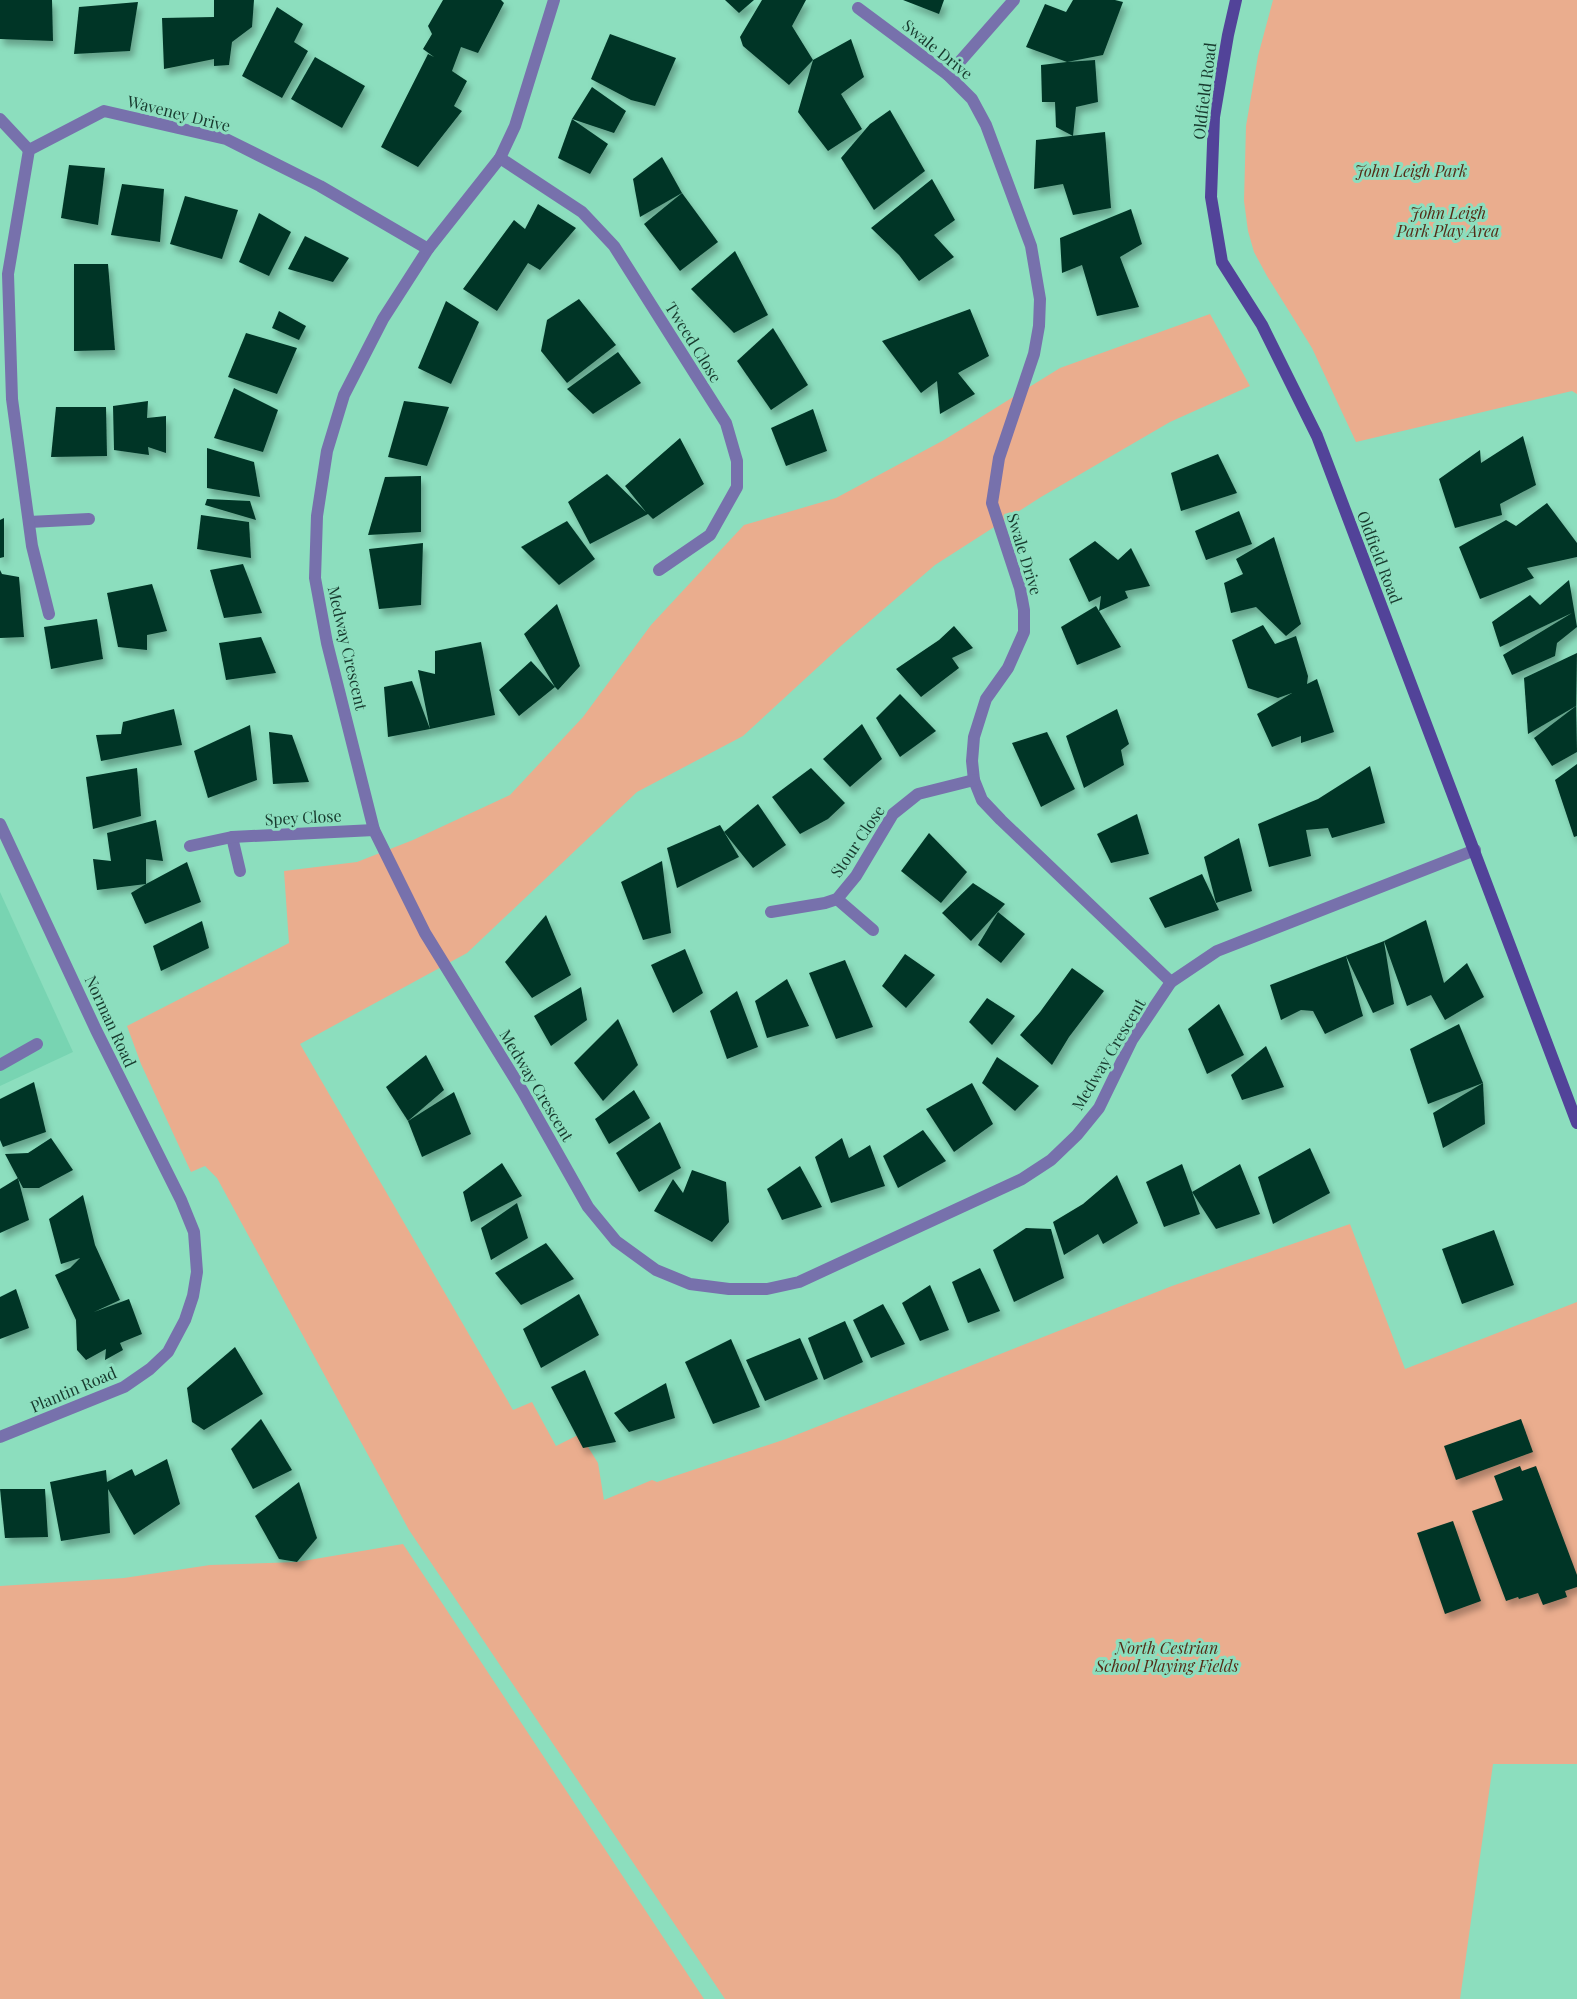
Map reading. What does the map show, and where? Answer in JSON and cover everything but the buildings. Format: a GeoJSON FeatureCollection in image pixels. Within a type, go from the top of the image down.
{"type":"FeatureCollection","features":[{"type":"Feature","properties":{"kind":"street","name":"Medway Crescent"},"geometry":{"type":"LineString","coordinates":[[555,0],[515,126],[500,158],[428,249],[383,319],[344,395],[327,451],[317,516],[315,578],[327,643],[374,830],[424,933],[523,1092],[588,1207],[616,1241],[656,1270],[690,1284],[729,1289],[767,1289],[799,1282],[1022,1179],[1052,1160],[1099,1108],[1132,1040],[1172,982],[1217,951],[1475,850]]}},
{"type":"Feature","properties":{"kind":"street"},"geometry":{"type":"LineString","coordinates":[[948,75],[1014,0]]}},
{"type":"Feature","properties":{"kind":"street","name":"Oldfield Road"},"geometry":{"type":"LineString","coordinates":[[1236,0],[1227,35],[1214,117],[1211,197],[1222,262],[1262,325],[1317,436],[1577,1123]]}},
{"type":"Feature","properties":{"kind":"street","name":"Swale Drive"},"geometry":{"type":"LineString","coordinates":[[858,8],[948,75],[972,99],[986,125],[1031,246],[1040,299],[1034,354],[999,458],[992,503],[1020,588],[1024,610],[1024,632],[1008,668],[986,699],[974,737],[972,761],[974,780],[982,800],[1001,820],[1172,982]]}},
{"type":"Feature","properties":{"kind":"street","name":"Waveney Drive"},"geometry":{"type":"LineString","coordinates":[[28,150],[104,111],[226,139],[320,186],[428,249]]}},
{"type":"Feature","properties":{"kind":"street"},"geometry":{"type":"LineString","coordinates":[[0,118],[28,150],[8,274],[12,399],[32,546],[49,614]]}},
{"type":"Feature","properties":{"kind":"street","name":"Tweed Close"},"geometry":{"type":"LineString","coordinates":[[500,158],[582,212],[614,246],[726,423],[737,461],[737,487],[710,535],[659,570]]}},
{"type":"Feature","properties":{"kind":"street"},"geometry":{"type":"LineString","coordinates":[[29,522],[89,519]]}},
{"type":"Feature","properties":{"kind":"street","name":"Stour Close"},"geometry":{"type":"LineString","coordinates":[[771,912],[837,899],[856,876],[893,814],[918,794],[974,780]]}},
{"type":"Feature","properties":{"kind":"street","name":"Norman Road"},"geometry":{"type":"LineString","coordinates":[[0,824],[96,1030],[181,1200],[194,1232]]}},
{"type":"Feature","properties":{"kind":"street","name":"Spey Close"},"geometry":{"type":"LineString","coordinates":[[190,846],[232,837],[374,830]]}},
{"type":"Feature","properties":{"kind":"street"},"geometry":{"type":"LineString","coordinates":[[232,837],[240,871]]}},
{"type":"Feature","properties":{"kind":"street","name":"Stour Close"},"geometry":{"type":"LineString","coordinates":[[837,899],[873,930]]}},
{"type":"Feature","properties":{"kind":"street"},"geometry":{"type":"LineString","coordinates":[[0,1065],[37,1044]]}},
{"type":"Feature","properties":{"kind":"street","name":"Plantin Road"},"geometry":{"type":"LineString","coordinates":[[0,1437],[124,1387],[150,1369],[168,1352],[185,1320],[193,1296],[197,1272],[194,1232]]}},
{"type":"Feature","properties":{"kind":"shaded area"},"geometry":{"type":"Polygon","coordinates":[[[0,892],[73,1052],[0,1086],[0,892]]]}},
{"type":"Feature","properties":{"kind":"green space","name":"John Leigh Park"},"geometry":{"type":"Polygon","coordinates":[[[1273,0],[1577,0],[1577,394],[1572,391],[1356,442],[1312,348],[1254,252],[1248,231],[1244,201],[1246,126],[1258,56],[1273,0]]]}},
{"type":"Feature","properties":{"kind":"green space","name":"North Cestrian School Playing Fields"},"geometry":{"type":"Polygon","coordinates":[[[1210,314],[1250,386],[1170,422],[1041,497],[935,565],[842,645],[743,736],[637,792],[467,953],[300,1044],[513,1410],[532,1402],[556,1446],[580,1434],[598,1463],[604,1500],[652,1480],[657,1482],[786,1439],[1172,1286],[1350,1224],[1405,1369],[1577,1302],[1577,1764],[1493,1764],[1460,1999],[725,1999],[409,1530],[217,1178],[205,1166],[191,1172],[141,1064],[127,1026],[289,943],[284,871],[357,862],[413,840],[510,795],[583,717],[651,625],[744,525],[836,498],[944,440],[1060,368],[1210,314]]]}},
{"type":"Feature","properties":{"kind":"green space"},"geometry":{"type":"Polygon","coordinates":[[[403,1544],[704,1999],[0,1999],[0,1586],[124,1578],[210,1565],[297,1562],[403,1544]]]}},
{"type":"Feature","properties":{"kind":"park label","name":"John Leigh Park Play Area"},"geometry":{"type":"Point","coordinates":[1448,221]}}]}
